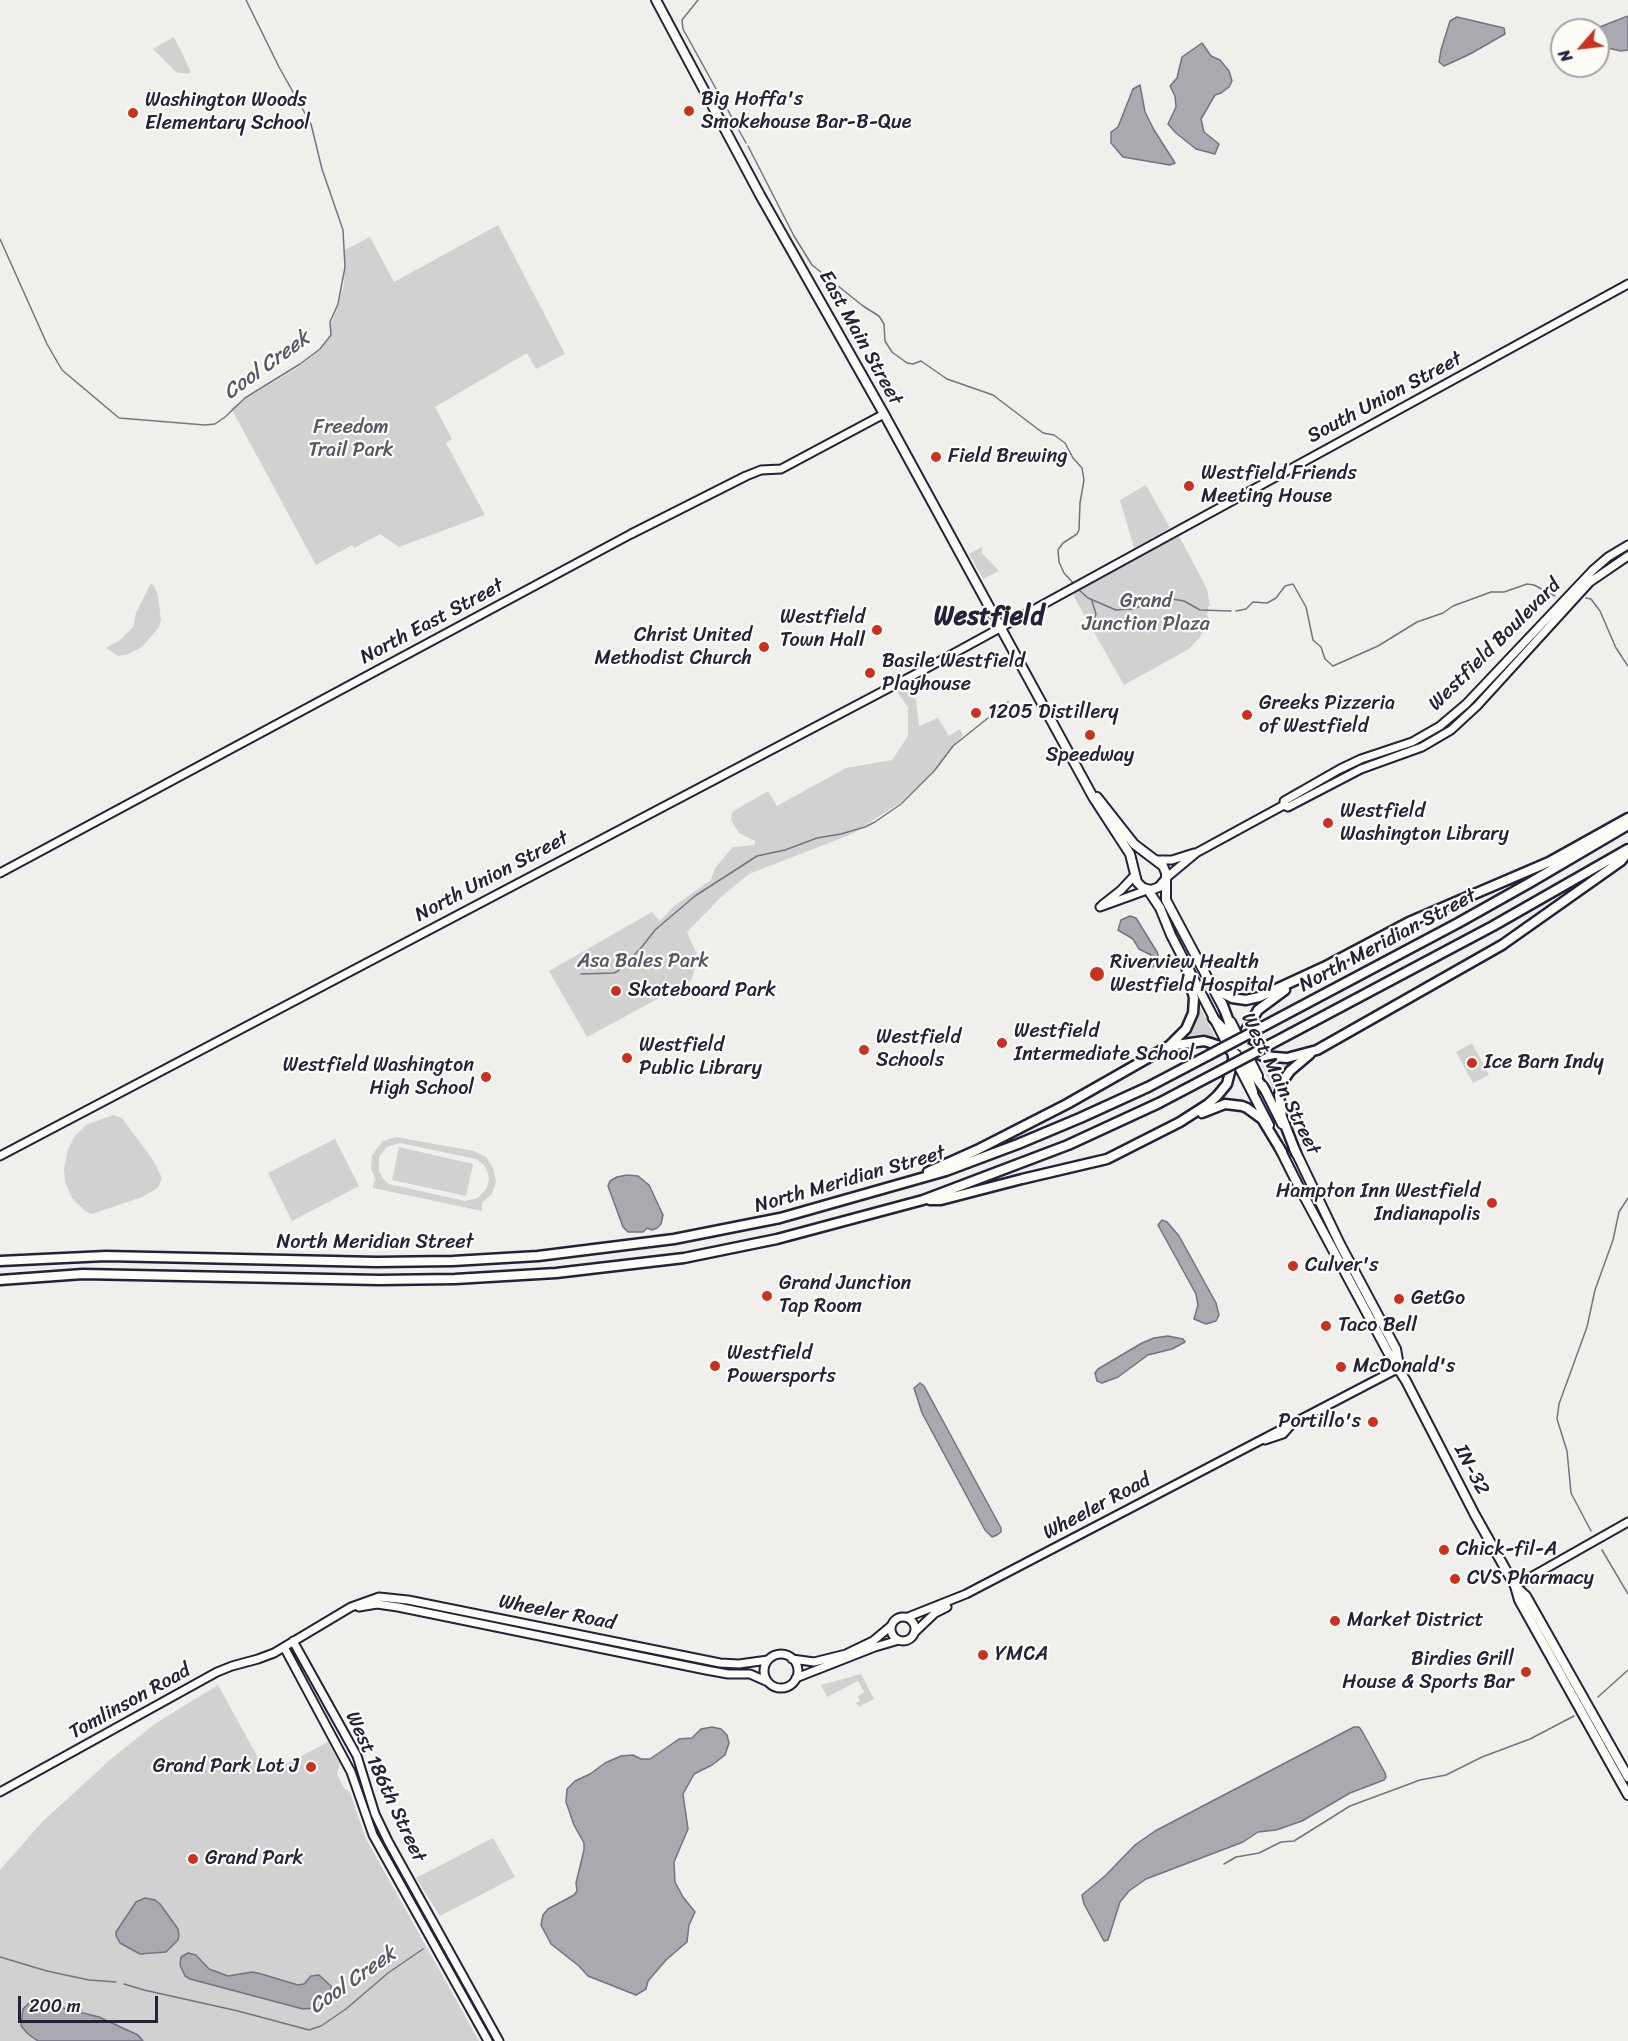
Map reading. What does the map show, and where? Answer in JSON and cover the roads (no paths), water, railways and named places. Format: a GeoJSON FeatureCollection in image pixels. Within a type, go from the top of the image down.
{"type":"FeatureCollection","features":[{"type":"Feature","properties":{"kind":"highway"},"geometry":{"type":"LineString","coordinates":[[1212,985],[1229,997],[1246,1000],[1258,997],[1305,976],[1409,922],[1549,862],[1628,818]]}},
{"type":"Feature","properties":{"kind":"highway","name":"North Meridian Street"},"geometry":{"type":"LineString","coordinates":[[0,1261],[106,1256],[377,1262],[453,1261],[538,1256],[674,1239],[780,1218],[914,1180],[978,1159],[1059,1127],[1148,1087],[1469,917],[1628,825]]}},
{"type":"Feature","properties":{"kind":"highway"},"geometry":{"type":"LineString","coordinates":[[1296,1153],[1281,1111],[1279,1095],[1283,1081],[1292,1067],[1317,1050],[1502,945],[1621,861],[1628,851]]}},
{"type":"Feature","properties":{"kind":"highway","name":"North Meridian Street"},"geometry":{"type":"LineString","coordinates":[[0,1280],[83,1274],[379,1280],[455,1279],[556,1273],[684,1258],[807,1232],[923,1200],[1077,1141],[1218,1072],[1493,926],[1628,851]]}},
{"type":"Feature","properties":{"kind":"highway"},"geometry":{"type":"LineString","coordinates":[[914,1180],[1067,1104],[1169,1046],[1186,1029],[1193,1013],[1194,998],[1186,966]]}},
{"type":"Feature","properties":{"kind":"highway"},"geometry":{"type":"LineString","coordinates":[[1180,1122],[1217,1096],[1229,1079],[1235,1054],[1244,1048],[1246,1030],[1258,1010],[1271,998],[1305,976]]}},
{"type":"Feature","properties":{"kind":"highway"},"geometry":{"type":"LineString","coordinates":[[1222,1003],[1228,1019],[1235,1054],[1253,1092]]}},
{"type":"Feature","properties":{"kind":"highway"},"geometry":{"type":"LineString","coordinates":[[1213,1018],[1233,1040],[1244,1048],[1275,1059],[1317,1050]]}},
{"type":"Feature","properties":{"kind":"highway"},"geometry":{"type":"LineString","coordinates":[[1169,1046],[1187,1042],[1216,1043],[1235,1054],[1265,1090]]}},
{"type":"Feature","properties":{"kind":"highway"},"geometry":{"type":"LineString","coordinates":[[923,1200],[941,1200],[1098,1162],[1120,1154],[1180,1122],[1225,1104],[1242,1106],[1262,1119],[1282,1152]]}},
{"type":"Feature","properties":{"kind":"main road","name":"East Main Street"},"geometry":{"type":"LineString","coordinates":[[656,0],[760,195],[884,414],[1001,628]]}},
{"type":"Feature","properties":{"kind":"main road"},"geometry":{"type":"LineString","coordinates":[[1001,628],[1103,815],[1130,854],[1138,884],[1148,890],[1158,888],[1165,879],[1164,866],[1134,844],[1082,776]]}},
{"type":"Feature","properties":{"kind":"main road"},"geometry":{"type":"LineString","coordinates":[[1135,874],[1143,861],[1156,860]]}},
{"type":"Feature","properties":{"kind":"main road","name":"West Main Street"},"geometry":{"type":"LineString","coordinates":[[1165,879],[1166,900],[1222,1003],[1340,1244],[1396,1349],[1399,1368]]}},
{"type":"Feature","properties":{"kind":"main road","name":"West Main Street"},"geometry":{"type":"LineString","coordinates":[[1148,890],[1160,908],[1213,1018],[1235,1054]]}},
{"type":"Feature","properties":{"kind":"main road","name":"West Main Street"},"geometry":{"type":"LineString","coordinates":[[1253,1092],[1282,1152],[1389,1354],[1399,1368]]}},
{"type":"Feature","properties":{"kind":"main road","name":"IN-32"},"geometry":{"type":"LineString","coordinates":[[1399,1368],[1475,1515],[1515,1586],[1519,1600],[1628,1795]]}},
{"type":"Feature","properties":{"kind":"main road","name":"IN-32"},"geometry":{"type":"LineString","coordinates":[[1515,1586],[1526,1596],[1628,1777]]}},
{"type":"Feature","properties":{"kind":"street","name":"South Union Street"},"geometry":{"type":"LineString","coordinates":[[1001,628],[1628,284]]}},
{"type":"Feature","properties":{"kind":"street","name":"North East Street"},"geometry":{"type":"LineString","coordinates":[[0,873],[632,534],[746,476],[761,470],[781,469],[884,414]]}},
{"type":"Feature","properties":{"kind":"street","name":"Westfield Boulevard"},"geometry":{"type":"LineString","coordinates":[[1165,879],[1196,853],[1284,805],[1284,801],[1344,767],[1412,742],[1446,722],[1466,704],[1585,578],[1604,560],[1628,545]]}},
{"type":"Feature","properties":{"kind":"street","name":"Westfield Boulevard"},"geometry":{"type":"LineString","coordinates":[[1284,805],[1288,807],[1368,766],[1418,749],[1451,730],[1477,706],[1590,582],[1628,556]]}},
{"type":"Feature","properties":{"kind":"street","name":"North Union Street"},"geometry":{"type":"LineString","coordinates":[[0,1156],[1001,628]]}},
{"type":"Feature","properties":{"kind":"street","name":"Westfield Boulevard"},"geometry":{"type":"LineString","coordinates":[[1156,860],[1170,860],[1196,853]]}},
{"type":"Feature","properties":{"kind":"street"},"geometry":{"type":"LineString","coordinates":[[1135,874],[1121,890],[1100,907],[1148,890]]}},
{"type":"Feature","properties":{"kind":"street","name":"Wheeler Road"},"geometry":{"type":"LineString","coordinates":[[908,1617],[966,1594],[1399,1368]]}},
{"type":"Feature","properties":{"kind":"street"},"geometry":{"type":"LineString","coordinates":[[1515,1586],[1628,1522]]}},
{"type":"Feature","properties":{"kind":"street","name":"Wheeler Road"},"geometry":{"type":"LineString","coordinates":[[915,1632],[935,1613],[963,1599],[966,1594]]}},
{"type":"Feature","properties":{"kind":"street","name":"Wheeler Road"},"geometry":{"type":"LineString","coordinates":[[282,1648],[364,1600],[393,1597],[720,1663],[739,1664],[768,1660]]}},
{"type":"Feature","properties":{"kind":"street","name":"Wheeler Road"},"geometry":{"type":"LineString","coordinates":[[343,1612],[368,1605],[387,1605],[706,1670],[728,1674],[750,1674],[768,1682]]}},
{"type":"Feature","properties":{"kind":"street"},"geometry":{"type":"LineString","coordinates":[[792,1659],[798,1670],[796,1678],[790,1685],[782,1688],[768,1682],[764,1671],[768,1660],[779,1654],[792,1659],[814,1662],[846,1654],[873,1641],[891,1626],[896,1618],[908,1617],[914,1623],[915,1632],[907,1640],[875,1647],[796,1678]]}},
{"type":"Feature","properties":{"kind":"street"},"geometry":{"type":"LineString","coordinates":[[891,1626],[892,1634],[899,1640]]}},
{"type":"Feature","properties":{"kind":"street","name":"West 186th Street"},"geometry":{"type":"LineString","coordinates":[[293,1641],[357,1756],[380,1825],[499,2041]]}},
{"type":"Feature","properties":{"kind":"street","name":"West 186th Street"},"geometry":{"type":"LineString","coordinates":[[282,1648],[351,1772],[368,1825],[488,2041]]}},
{"type":"Feature","properties":{"kind":"street","name":"Tomlinson Road"},"geometry":{"type":"LineString","coordinates":[[0,1792],[217,1672],[262,1658],[282,1648]]}},
{"type":"Feature","properties":{"kind":"street"},"geometry":{"type":"LineString","coordinates":[[400,1884],[409,1879]]}},
{"type":"Feature","properties":{"kind":"waterway","name":"Cool Creek"},"geometry":{"type":"LineString","coordinates":[[0,239],[47,344],[62,370],[119,418],[215,424],[245,398],[320,349],[331,335],[330,322],[338,304],[345,267],[343,230],[322,169],[311,124],[279,67],[246,0]]}},
{"type":"Feature","properties":{"kind":"waterway"},"geometry":{"type":"LineString","coordinates":[[698,0],[682,20],[683,29],[746,143]]}},
{"type":"Feature","properties":{"kind":"waterway"},"geometry":{"type":"LineString","coordinates":[[748,146],[794,236],[812,265],[879,316],[884,324],[885,341],[892,352],[907,363],[913,364],[921,361],[947,379],[993,395],[1043,433],[1054,435],[1065,443],[1073,458],[1082,468],[1084,480],[1079,530],[1058,550],[1059,562],[1064,573],[1075,585]]}},
{"type":"Feature","properties":{"kind":"waterway"},"geometry":{"type":"LineString","coordinates":[[1236,611],[1246,609],[1253,602],[1267,603],[1276,598],[1285,586],[1293,584],[1306,607],[1313,640],[1321,647],[1325,659],[1333,666],[1378,646],[1417,622],[1491,592],[1504,592],[1527,584],[1534,585],[1555,596]]}},
{"type":"Feature","properties":{"kind":"waterway"},"geometry":{"type":"LineString","coordinates":[[1078,589],[1088,598],[1116,610],[1132,609],[1166,598],[1184,601],[1200,610],[1231,611]]}},
{"type":"Feature","properties":{"kind":"waterway"},"geometry":{"type":"LineString","coordinates":[[1586,598],[1591,599],[1600,611],[1616,648],[1628,666]]}},
{"type":"Feature","properties":{"kind":"waterway"},"geometry":{"type":"LineString","coordinates":[[1092,601],[1096,614],[1093,623]]}},
{"type":"Feature","properties":{"kind":"waterway"},"geometry":{"type":"LineString","coordinates":[[581,974],[618,971],[655,930],[695,896],[757,856],[785,850],[817,838],[841,834],[875,822],[901,804],[935,770],[953,746],[1008,702]]}},
{"type":"Feature","properties":{"kind":"waterway"},"geometry":{"type":"LineString","coordinates":[[1591,1531],[1571,1493],[1567,1451],[1557,1419],[1559,1404],[1587,1327],[1595,1290],[1613,1240],[1619,1212],[1628,1198]]}},
{"type":"Feature","properties":{"kind":"waterway"},"geometry":{"type":"LineString","coordinates":[[1602,1550],[1628,1594]]}},
{"type":"Feature","properties":{"kind":"waterway"},"geometry":{"type":"LineString","coordinates":[[1598,1697],[1628,1670]]}},
{"type":"Feature","properties":{"kind":"waterway"},"geometry":{"type":"LineString","coordinates":[[1224,1864],[1236,1857],[1259,1853],[1281,1842],[1294,1841],[1350,1806],[1420,1780],[1446,1775],[1482,1757],[1530,1739],[1574,1716]]}},
{"type":"Feature","properties":{"kind":"waterway","name":"Cool Creek"},"geometry":{"type":"LineString","coordinates":[[124,1984],[309,2030],[321,2026],[346,2009],[388,1973],[423,1949]]}},
{"type":"Feature","properties":{"kind":"waterway","name":"Cool Creek"},"geometry":{"type":"LineString","coordinates":[[0,1957],[47,1971],[89,1980],[116,1982]]}},
{"type":"Feature","properties":{"kind":"place","name":"Big Hoffa's Smokehouse Bar-B-Que"},"geometry":{"type":"Point","coordinates":[689,111]}},
{"type":"Feature","properties":{"kind":"place","name":"Washington Woods Elementary School"},"geometry":{"type":"Point","coordinates":[133,113]}},
{"type":"Feature","properties":{"kind":"place","name":"Field Brewing"},"geometry":{"type":"Point","coordinates":[936,457]}},
{"type":"Feature","properties":{"kind":"place","name":"Westfield Friends Meeting House"},"geometry":{"type":"Point","coordinates":[1189,486]}},
{"type":"Feature","properties":{"kind":"place","name":"Westfield Town Hall"},"geometry":{"type":"Point","coordinates":[877,630]}},
{"type":"Feature","properties":{"kind":"place","name":"Christ United Methodist Church"},"geometry":{"type":"Point","coordinates":[764,647]}},
{"type":"Feature","properties":{"kind":"place","name":"Basile Westfield Playhouse"},"geometry":{"type":"Point","coordinates":[870,673]}},
{"type":"Feature","properties":{"kind":"place","name":"1205 Distillery"},"geometry":{"type":"Point","coordinates":[976,713]}},
{"type":"Feature","properties":{"kind":"place","name":"Greeks Pizzeria of Westfield"},"geometry":{"type":"Point","coordinates":[1247,715]}},
{"type":"Feature","properties":{"kind":"place","name":"Speedway"},"geometry":{"type":"Point","coordinates":[1090,735]}},
{"type":"Feature","properties":{"kind":"place","name":"Westfield Washington Library"},"geometry":{"type":"Point","coordinates":[1328,823]}},
{"type":"Feature","properties":{"kind":"place","name":"Riverview Health Westfield Hospital"},"geometry":{"type":"Point","coordinates":[1097,974]}},
{"type":"Feature","properties":{"kind":"place","name":"Skateboard Park"},"geometry":{"type":"Point","coordinates":[616,991]}},
{"type":"Feature","properties":{"kind":"place","name":"Westfield Intermediate School"},"geometry":{"type":"Point","coordinates":[1002,1043]}},
{"type":"Feature","properties":{"kind":"place","name":"Westfield Schools"},"geometry":{"type":"Point","coordinates":[864,1050]}},
{"type":"Feature","properties":{"kind":"place","name":"Westfield Public Library"},"geometry":{"type":"Point","coordinates":[627,1058]}},
{"type":"Feature","properties":{"kind":"place","name":"Ice Barn Indy"},"geometry":{"type":"Point","coordinates":[1472,1063]}},
{"type":"Feature","properties":{"kind":"place","name":"Westfield Washington High School"},"geometry":{"type":"Point","coordinates":[486,1077]}},
{"type":"Feature","properties":{"kind":"place","name":"Hampton Inn Westfield Indianapolis"},"geometry":{"type":"Point","coordinates":[1492,1203]}},
{"type":"Feature","properties":{"kind":"place","name":"Culver's"},"geometry":{"type":"Point","coordinates":[1293,1266]}},
{"type":"Feature","properties":{"kind":"place","name":"Grand Junction Tap Room"},"geometry":{"type":"Point","coordinates":[767,1296]}},
{"type":"Feature","properties":{"kind":"place","name":"GetGo"},"geometry":{"type":"Point","coordinates":[1399,1299]}},
{"type":"Feature","properties":{"kind":"place","name":"Taco Bell"},"geometry":{"type":"Point","coordinates":[1326,1326]}},
{"type":"Feature","properties":{"kind":"place","name":"Westfield Powersports"},"geometry":{"type":"Point","coordinates":[715,1366]}},
{"type":"Feature","properties":{"kind":"place","name":"McDonald's"},"geometry":{"type":"Point","coordinates":[1341,1367]}},
{"type":"Feature","properties":{"kind":"place","name":"Portillo's"},"geometry":{"type":"Point","coordinates":[1373,1422]}},
{"type":"Feature","properties":{"kind":"place","name":"Chick-fil-A"},"geometry":{"type":"Point","coordinates":[1444,1550]}},
{"type":"Feature","properties":{"kind":"place","name":"CVS Pharmacy"},"geometry":{"type":"Point","coordinates":[1455,1579]}},
{"type":"Feature","properties":{"kind":"place","name":"Market District"},"geometry":{"type":"Point","coordinates":[1335,1621]}},
{"type":"Feature","properties":{"kind":"place","name":"YMCA"},"geometry":{"type":"Point","coordinates":[983,1655]}},
{"type":"Feature","properties":{"kind":"place","name":"Birdies Grill House & Sports Bar"},"geometry":{"type":"Point","coordinates":[1526,1672]}},
{"type":"Feature","properties":{"kind":"place","name":"Grand Park Lot J"},"geometry":{"type":"Point","coordinates":[311,1767]}},
{"type":"Feature","properties":{"kind":"place","name":"Grand Park"},"geometry":{"type":"Point","coordinates":[193,1859]}},
{"type":"Feature","properties":{"kind":"district","name":"Westfield"},"geometry":{"type":"Point","coordinates":[989,617]}},
{"type":"Feature","properties":{"kind":"park label","name":"Freedom Trail Park"},"geometry":{"type":"Point","coordinates":[351,440]}},
{"type":"Feature","properties":{"kind":"park label","name":"Grand Junction Plaza"},"geometry":{"type":"Point","coordinates":[1146,614]}},
{"type":"Feature","properties":{"kind":"park label","name":"Asa Bales Park"},"geometry":{"type":"Point","coordinates":[643,962]}}]}
